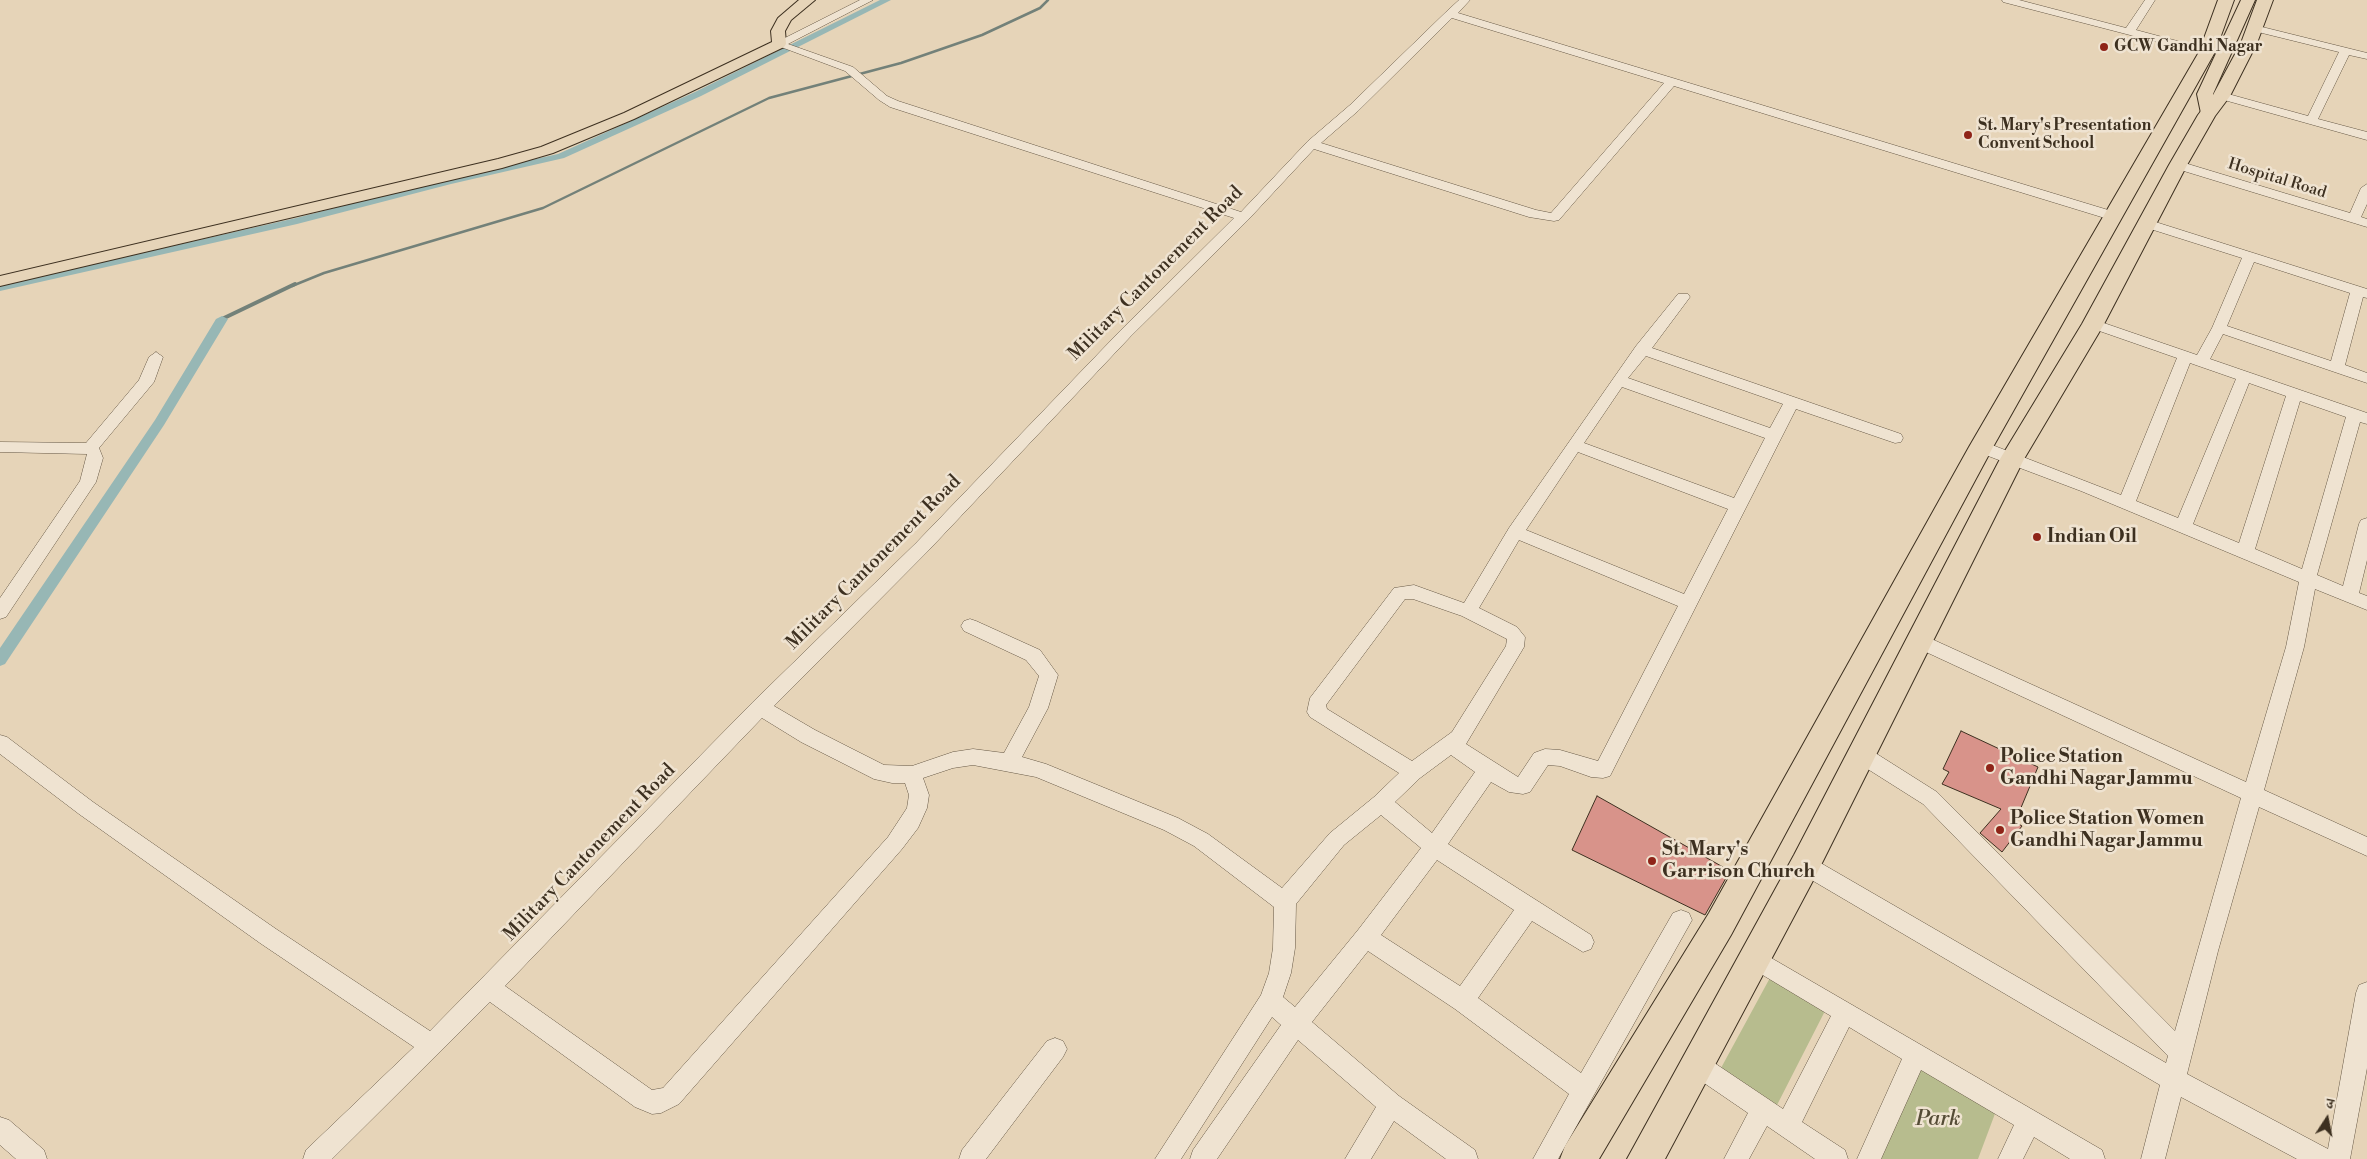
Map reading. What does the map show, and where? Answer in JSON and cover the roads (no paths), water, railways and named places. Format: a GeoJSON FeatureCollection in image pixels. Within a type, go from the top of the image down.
{"type":"FeatureCollection","features":[{"type":"Feature","properties":{"kind":"highway"},"geometry":{"type":"LineString","coordinates":[[1578,1159],[1720,924],[1981,447],[2207,52],[2226,0]]}},
{"type":"Feature","properties":{"kind":"highway"},"geometry":{"type":"LineString","coordinates":[[1645,1159],[1805,865],[2012,459],[2093,324],[2146,223],[2185,168],[2212,102],[2254,28],[2265,0]]}},
{"type":"Feature","properties":{"kind":"main road"},"geometry":{"type":"LineString","coordinates":[[0,281],[528,156],[604,127],[782,45],[778,31],[785,18],[808,0]]}},
{"type":"Feature","properties":{"kind":"main road"},"geometry":{"type":"LineString","coordinates":[[2212,102],[2248,0]]}},
{"type":"Feature","properties":{"kind":"street"},"geometry":{"type":"LineString","coordinates":[[782,45],[868,0]]}},
{"type":"Feature","properties":{"kind":"street","name":"Military Cantonement Road"},"geometry":{"type":"LineString","coordinates":[[315,1159],[432,1046],[760,707],[922,547],[1126,332],[1243,217],[1312,144],[1354,108],[1465,0]]}},
{"type":"Feature","properties":{"kind":"street"},"geometry":{"type":"LineString","coordinates":[[2007,0],[2207,52]]}},
{"type":"Feature","properties":{"kind":"street"},"geometry":{"type":"LineString","coordinates":[[2129,32],[2150,0]]}},
{"type":"Feature","properties":{"kind":"street"},"geometry":{"type":"LineString","coordinates":[[1450,14],[2113,216]]}},
{"type":"Feature","properties":{"kind":"street"},"geometry":{"type":"LineString","coordinates":[[2254,28],[2367,56]]}},
{"type":"Feature","properties":{"kind":"street"},"geometry":{"type":"LineString","coordinates":[[782,45],[841,65],[860,77],[883,98],[894,104],[1243,217]]}},
{"type":"Feature","properties":{"kind":"street"},"geometry":{"type":"LineString","coordinates":[[2312,120],[2346,50]]}},
{"type":"Feature","properties":{"kind":"street"},"geometry":{"type":"LineString","coordinates":[[1312,144],[1534,214],[1554,217],[1671,82]]}},
{"type":"Feature","properties":{"kind":"street"},"geometry":{"type":"LineString","coordinates":[[2212,102],[2312,120],[2367,136]]}},
{"type":"Feature","properties":{"kind":"street","name":"Hospital Road"},"geometry":{"type":"LineString","coordinates":[[2185,168],[2367,223]]}},
{"type":"Feature","properties":{"kind":"street"},"geometry":{"type":"LineString","coordinates":[[2354,219],[2367,188]]}},
{"type":"Feature","properties":{"kind":"street"},"geometry":{"type":"LineString","coordinates":[[2146,223],[2362,292],[2337,368]]}},
{"type":"Feature","properties":{"kind":"street"},"geometry":{"type":"LineString","coordinates":[[2201,362],[2219,328],[2249,257]]}},
{"type":"Feature","properties":{"kind":"street"},"geometry":{"type":"LineString","coordinates":[[1468,611],[1515,532],[1619,380],[1641,349],[1684,297]]}},
{"type":"Feature","properties":{"kind":"street"},"geometry":{"type":"LineString","coordinates":[[2093,324],[2361,417],[2308,578],[2296,647],[2207,951],[2182,1054],[2153,1159]]}},
{"type":"Feature","properties":{"kind":"street"},"geometry":{"type":"LineString","coordinates":[[2219,328],[2367,378]]}},
{"type":"Feature","properties":{"kind":"street"},"geometry":{"type":"LineString","coordinates":[[1641,349],[1895,438]]}},
{"type":"Feature","properties":{"kind":"street"},"geometry":{"type":"LineString","coordinates":[[2126,504],[2185,356]]}},
{"type":"Feature","properties":{"kind":"street"},"geometry":{"type":"LineString","coordinates":[[90,448],[146,382],[156,357]]}},
{"type":"Feature","properties":{"kind":"street"},"geometry":{"type":"LineString","coordinates":[[2183,527],[2244,377]]}},
{"type":"Feature","properties":{"kind":"street"},"geometry":{"type":"LineString","coordinates":[[1619,380],[1773,435]]}},
{"type":"Feature","properties":{"kind":"street"},"geometry":{"type":"LineString","coordinates":[[2245,553],[2294,394]]}},
{"type":"Feature","properties":{"kind":"street"},"geometry":{"type":"LineString","coordinates":[[1451,744],[1488,770],[1516,786],[1523,786],[1541,759],[1546,757],[1560,758],[1598,771],[1603,770],[1792,401]]}},
{"type":"Feature","properties":{"kind":"street"},"geometry":{"type":"LineString","coordinates":[[1575,445],[1738,506]]}},
{"type":"Feature","properties":{"kind":"street"},"geometry":{"type":"LineString","coordinates":[[0,447],[90,448],[95,453],[88,482],[0,612]]}},
{"type":"Feature","properties":{"kind":"street"},"geometry":{"type":"LineString","coordinates":[[1981,447],[2183,527],[2367,603]]}},
{"type":"Feature","properties":{"kind":"street"},"geometry":{"type":"LineString","coordinates":[[2350,595],[2367,524]]}},
{"type":"Feature","properties":{"kind":"street"},"geometry":{"type":"LineString","coordinates":[[1515,532],[1689,603]]}},
{"type":"Feature","properties":{"kind":"street"},"geometry":{"type":"LineString","coordinates":[[1167,1159],[1270,1001],[1280,973],[1284,948],[1285,903],[1298,882],[1337,838],[1381,803],[1413,772],[1464,732],[1517,642],[1516,637],[1511,632],[1468,611],[1414,592],[1400,593],[1316,703],[1317,712],[1322,716],[1413,772]]}},
{"type":"Feature","properties":{"kind":"street"},"geometry":{"type":"LineString","coordinates":[[970,626],[1033,655],[1048,675],[1046,688],[1038,708],[1009,762]]}},
{"type":"Feature","properties":{"kind":"street"},"geometry":{"type":"LineString","coordinates":[[1919,641],[2254,793],[2367,847]]}},
{"type":"Feature","properties":{"kind":"street"},"geometry":{"type":"LineString","coordinates":[[760,707],[808,736],[881,773],[901,776],[953,760],[972,757],[1009,762],[1065,779],[1172,824],[1201,840],[1238,865],[1285,903]]}},
{"type":"Feature","properties":{"kind":"street"},"geometry":{"type":"LineString","coordinates":[[0,743],[86,808],[244,919],[432,1046]]}},
{"type":"Feature","properties":{"kind":"street"},"geometry":{"type":"LineString","coordinates":[[1862,755],[1930,798],[2182,1054]]}},
{"type":"Feature","properties":{"kind":"street"},"geometry":{"type":"LineString","coordinates":[[1202,1159],[1297,1022],[1366,937],[1434,847],[1488,770]]}},
{"type":"Feature","properties":{"kind":"street"},"geometry":{"type":"LineString","coordinates":[[488,987],[643,1099],[652,1102],[661,1101],[671,1096],[911,822],[917,808],[919,794],[912,774]]}},
{"type":"Feature","properties":{"kind":"street"},"geometry":{"type":"LineString","coordinates":[[1381,803],[1434,847],[1529,910],[1584,942]]}},
{"type":"Feature","properties":{"kind":"street"},"geometry":{"type":"LineString","coordinates":[[1805,865],[2174,1080],[2322,1159]]}},
{"type":"Feature","properties":{"kind":"street"},"geometry":{"type":"LineString","coordinates":[[1463,1001],[1519,919],[1529,910]]}},
{"type":"Feature","properties":{"kind":"street"},"geometry":{"type":"LineString","coordinates":[[1545,1159],[1681,920]]}},
{"type":"Feature","properties":{"kind":"street"},"geometry":{"type":"LineString","coordinates":[[1366,937],[1463,1001],[1585,1091]]}},
{"type":"Feature","properties":{"kind":"street"},"geometry":{"type":"LineString","coordinates":[[1754,958],[2093,1159]]}},
{"type":"Feature","properties":{"kind":"street"},"geometry":{"type":"LineString","coordinates":[[2338,1159],[2362,1062],[2367,993]]}},
{"type":"Feature","properties":{"kind":"street"},"geometry":{"type":"LineString","coordinates":[[1270,1001],[1297,1022],[1391,1104],[1466,1159]]}},
{"type":"Feature","properties":{"kind":"street"},"geometry":{"type":"LineString","coordinates":[[1787,1127],[1845,1012]]}},
{"type":"Feature","properties":{"kind":"street"},"geometry":{"type":"LineString","coordinates":[[971,1159],[1055,1048]]}},
{"type":"Feature","properties":{"kind":"street"},"geometry":{"type":"LineString","coordinates":[[1869,1159],[1916,1054]]}},
{"type":"Feature","properties":{"kind":"street"},"geometry":{"type":"LineString","coordinates":[[1696,1064],[1836,1159]]}},
{"type":"Feature","properties":{"kind":"street"},"geometry":{"type":"LineString","coordinates":[[1357,1159],[1391,1104]]}},
{"type":"Feature","properties":{"kind":"street"},"geometry":{"type":"LineString","coordinates":[[1736,1159],[1763,1110]]}},
{"type":"Feature","properties":{"kind":"street"},"geometry":{"type":"LineString","coordinates":[[2010,1159],[2028,1120]]}},
{"type":"Feature","properties":{"kind":"street"},"geometry":{"type":"LineString","coordinates":[[0,1129],[35,1159]]}},
{"type":"Feature","properties":{"kind":"waterway"},"geometry":{"type":"LineString","coordinates":[[0,288],[297,221],[450,181],[561,156],[698,94],[887,0]]}},
{"type":"Feature","properties":{"kind":"waterway"},"geometry":{"type":"LineString","coordinates":[[292,286],[324,273],[543,208],[769,98],[901,63],[982,35],[1040,8],[1048,0]]}},
{"type":"Feature","properties":{"kind":"waterway"},"geometry":{"type":"LineString","coordinates":[[222,319],[295,284]]}},
{"type":"Feature","properties":{"kind":"waterway"},"geometry":{"type":"LineString","coordinates":[[0,660],[160,422],[222,319]]}},
{"type":"Feature","properties":{"kind":"place","name":"GCW Gandhi Nagar"},"geometry":{"type":"Point","coordinates":[2104,47]}},
{"type":"Feature","properties":{"kind":"place","name":"St. Mary's Presentation Convent School"},"geometry":{"type":"Point","coordinates":[1968,135]}},
{"type":"Feature","properties":{"kind":"place","name":"Indian Oil"},"geometry":{"type":"Point","coordinates":[2037,537]}},
{"type":"Feature","properties":{"kind":"place","name":"Police Station Gandhi Nagar Jammu"},"geometry":{"type":"Point","coordinates":[1990,768]}},
{"type":"Feature","properties":{"kind":"place","name":"Police Station Women Gandhi Nagar Jammu"},"geometry":{"type":"Point","coordinates":[2000,830]}},
{"type":"Feature","properties":{"kind":"place","name":"St. Mary's Garrison Church"},"geometry":{"type":"Point","coordinates":[1652,861]}},
{"type":"Feature","properties":{"kind":"park label","name":"Park"},"geometry":{"type":"Point","coordinates":[1938,1120]}}]}
